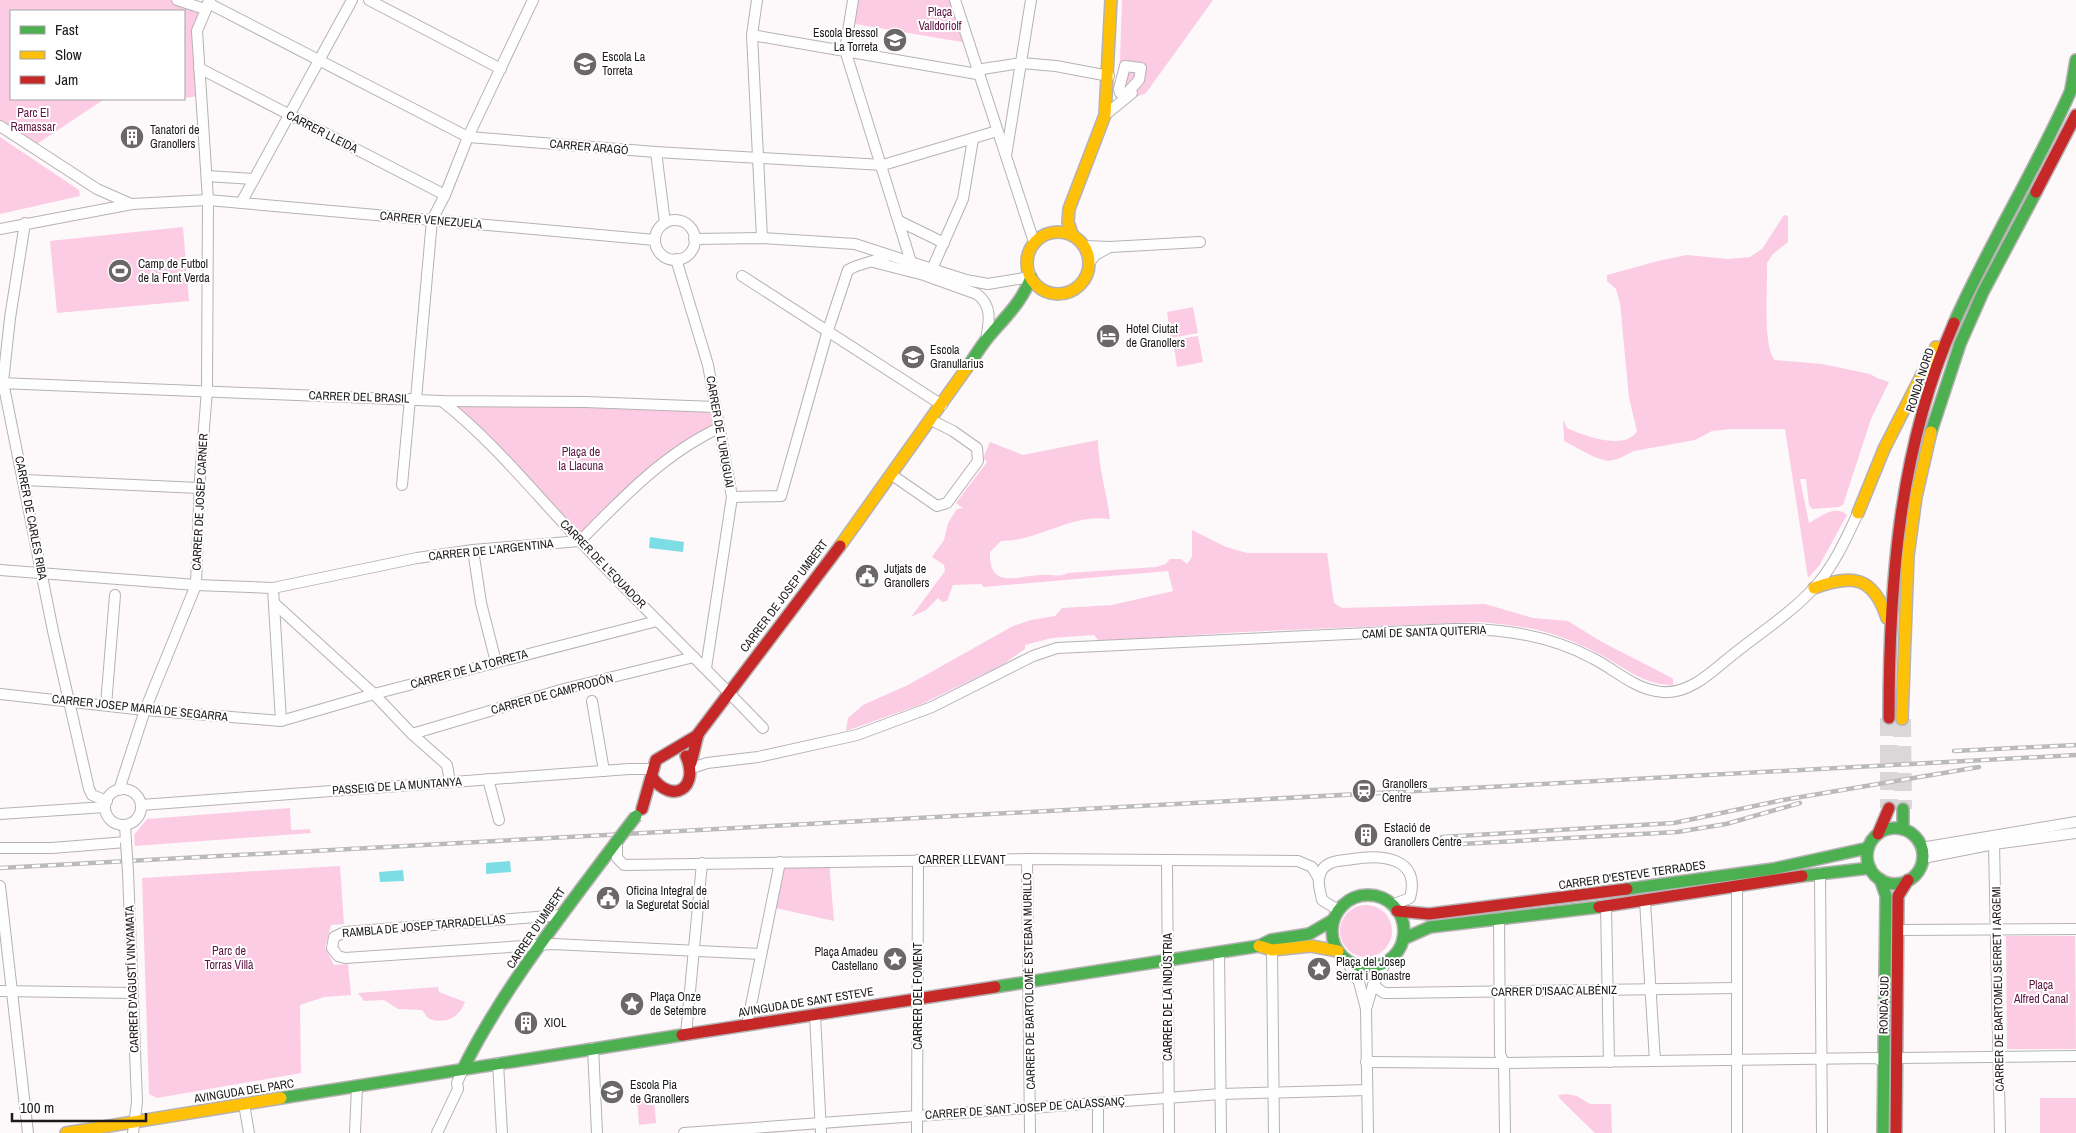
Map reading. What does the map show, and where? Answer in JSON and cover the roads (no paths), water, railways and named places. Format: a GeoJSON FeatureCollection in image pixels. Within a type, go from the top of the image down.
{"type":"FeatureCollection","features":[{"type":"Feature","properties":{"kind":"main road"},"geometry":{"type":"LineString","coordinates":[[1016,307],[1027,289],[1030,275],[1028,255],[1034,242],[1050,233],[1059,225],[1069,209],[1106,115],[1111,0]]}},
{"type":"Feature","properties":{"kind":"main road"},"geometry":{"type":"LineString","coordinates":[[2070,94],[2076,60]]}},
{"type":"Feature","properties":{"kind":"main road","name":"RONDA NORD"},"geometry":{"type":"LineString","coordinates":[[1889,718],[1890,632],[1899,526],[1913,453],[1934,381],[1966,296],[2049,140],[2076,79]]}},
{"type":"Feature","properties":{"kind":"main road","name":"RONDA NORD"},"geometry":{"type":"LineString","coordinates":[[1902,719],[1908,556],[1916,497],[1931,431],[1960,344],[1983,292],[2075,117]]}},
{"type":"Feature","properties":{"kind":"main road"},"geometry":{"type":"LineString","coordinates":[[1016,307],[1035,295],[1048,292],[1066,293],[1076,288],[1088,273],[1090,262],[1084,246],[1072,234],[1068,222],[1069,209]]}},
{"type":"Feature","properties":{"kind":"main road"},"geometry":{"type":"LineString","coordinates":[[1050,233],[1062,232],[1072,234]]}},
{"type":"Feature","properties":{"kind":"main road"},"geometry":{"type":"LineString","coordinates":[[1030,275],[1048,292]]}},
{"type":"Feature","properties":{"kind":"main road"},"geometry":{"type":"LineString","coordinates":[[1858,513],[1884,449],[1956,305],[1966,296]]}},
{"type":"Feature","properties":{"kind":"main road","name":"CARRER DE JOSEP UMBERT"},"geometry":{"type":"LineString","coordinates":[[698,734],[892,475],[986,340],[1016,307]]}},
{"type":"Feature","properties":{"kind":"main road"},"geometry":{"type":"LineString","coordinates":[[1814,588],[1830,581],[1849,578],[1864,582],[1879,595],[1890,632]]}},
{"type":"Feature","properties":{"kind":"main road"},"geometry":{"type":"LineString","coordinates":[[652,773],[657,787],[667,792],[675,793],[683,790],[692,776],[692,752],[698,734]]}},
{"type":"Feature","properties":{"kind":"main road"},"geometry":{"type":"LineString","coordinates":[[639,812],[656,760],[698,734]]}},
{"type":"Feature","properties":{"kind":"main road"},"geometry":{"type":"LineString","coordinates":[[670,752],[685,756],[691,766]]}},
{"type":"Feature","properties":{"kind":"main road"},"geometry":{"type":"LineString","coordinates":[[639,812],[655,798],[667,792]]}},
{"type":"Feature","properties":{"kind":"main road"},"geometry":{"type":"LineString","coordinates":[[1878,834],[1895,828],[1903,829],[1917,839],[1922,853],[1918,871],[1908,880],[1892,883],[1880,880],[1870,868],[1867,860],[1868,848],[1878,834],[1889,808]]}},
{"type":"Feature","properties":{"kind":"main road"},"geometry":{"type":"LineString","coordinates":[[1903,809],[1903,829]]}},
{"type":"Feature","properties":{"kind":"main road","name":"CARRER D'UMBERT"},"geometry":{"type":"LineString","coordinates":[[463,1069],[474,1045],[540,945],[561,915],[614,849],[639,812]]}},
{"type":"Feature","properties":{"kind":"main road","name":"CARRER D'ESTEVE TERRADES"},"geometry":{"type":"LineString","coordinates":[[1395,908],[1429,914],[1630,890],[1772,869],[1868,848]]}},
{"type":"Feature","properties":{"kind":"main road","name":"CARRER D'ESTEVE TERRADES"},"geometry":{"type":"LineString","coordinates":[[1402,939],[1430,927],[1645,901],[1820,873],[1870,868]]}},
{"type":"Feature","properties":{"kind":"main road","name":"RONDA SUD"},"geometry":{"type":"LineString","coordinates":[[1880,880],[1886,896],[1883,1133]]}},
{"type":"Feature","properties":{"kind":"main road","name":"RONDA SUD"},"geometry":{"type":"LineString","coordinates":[[1896,1133],[1898,896],[1908,880]]}},
{"type":"Feature","properties":{"kind":"main road"},"geometry":{"type":"LineString","coordinates":[[1364,895],[1384,898],[1395,908],[1403,925],[1402,939],[1394,956],[1386,962],[1366,967],[1346,960],[1338,951],[1332,931],[1336,915],[1350,900],[1364,895]]}},
{"type":"Feature","properties":{"kind":"main road","name":"AVINGUDA DE SANT ESTEVE"},"geometry":{"type":"LineString","coordinates":[[357,1086],[1259,946],[1271,940],[1308,934],[1336,915]]}},
{"type":"Feature","properties":{"kind":"main road","name":"AVINGUDA DE SANT ESTEVE"},"geometry":{"type":"LineString","coordinates":[[1259,946],[1272,950],[1311,946],[1338,951]]}},
{"type":"Feature","properties":{"kind":"main road","name":"AVINGUDA DEL PARC"},"geometry":{"type":"LineString","coordinates":[[66,1133],[134,1128],[244,1104],[357,1086]]}},
{"type":"Feature","properties":{"kind":"street","name":"CARRER ARAGÓ"},"geometry":{"type":"LineString","coordinates":[[177,0],[208,4],[468,137],[758,159],[883,165],[997,131]]}},
{"type":"Feature","properties":{"kind":"street"},"geometry":{"type":"LineString","coordinates":[[241,203],[352,0]]}},
{"type":"Feature","properties":{"kind":"street"},"geometry":{"type":"LineString","coordinates":[[369,0],[501,70]]}},
{"type":"Feature","properties":{"kind":"street"},"geometry":{"type":"LineString","coordinates":[[402,485],[432,220],[445,195],[468,137],[533,0]]}},
{"type":"Feature","properties":{"kind":"street"},"geometry":{"type":"LineString","coordinates":[[757,0],[752,35],[762,238]]}},
{"type":"Feature","properties":{"kind":"street"},"geometry":{"type":"LineString","coordinates":[[853,0],[845,50],[883,165],[911,262]]}},
{"type":"Feature","properties":{"kind":"street"},"geometry":{"type":"LineString","coordinates":[[955,0],[1034,242]]}},
{"type":"Feature","properties":{"kind":"street"},"geometry":{"type":"LineString","coordinates":[[1006,157],[1031,0]]}},
{"type":"Feature","properties":{"kind":"street","name":"CARRER DE JOSEP CARNER"},"geometry":{"type":"LineString","coordinates":[[119,790],[145,710],[196,586],[207,390],[208,200],[197,31],[208,4]]}},
{"type":"Feature","properties":{"kind":"street"},"geometry":{"type":"LineString","coordinates":[[752,35],[977,72],[1021,63],[1056,66],[1109,76]]}},
{"type":"Feature","properties":{"kind":"street","name":"CARRER LLEIDA"},"geometry":{"type":"LineString","coordinates":[[199,68],[445,195]]}},
{"type":"Feature","properties":{"kind":"street"},"geometry":{"type":"LineString","coordinates":[[1106,115],[1141,86]]}},
{"type":"Feature","properties":{"kind":"street"},"geometry":{"type":"LineString","coordinates":[[0,126],[34,146],[97,189],[132,204]]}},
{"type":"Feature","properties":{"kind":"street"},"geometry":{"type":"LineString","coordinates":[[932,269],[963,199],[973,139]]}},
{"type":"Feature","properties":{"kind":"street"},"geometry":{"type":"LineString","coordinates":[[656,152],[665,223]]}},
{"type":"Feature","properties":{"kind":"street"},"geometry":{"type":"LineString","coordinates":[[207,176],[253,180]]}},
{"type":"Feature","properties":{"kind":"street","name":"CARRER VENEZUELA"},"geometry":{"type":"LineString","coordinates":[[0,229],[132,204],[208,200],[655,240]]}},
{"type":"Feature","properties":{"kind":"street"},"geometry":{"type":"LineString","coordinates":[[676,220],[682,221],[692,230],[694,239],[690,252],[676,260],[662,255],[657,249],[655,240],[656,233],[665,223],[676,220]]}},
{"type":"Feature","properties":{"kind":"street"},"geometry":{"type":"LineString","coordinates":[[899,221],[944,243]]}},
{"type":"Feature","properties":{"kind":"street","name":"CARRER DE CARLES RIBA"},"geometry":{"type":"LineString","coordinates":[[25,224],[2,383],[89,789],[92,795],[106,804]]}},
{"type":"Feature","properties":{"kind":"street"},"geometry":{"type":"LineString","coordinates":[[694,239],[762,238],[854,244],[966,280],[988,284],[1024,278],[1030,275]]}},
{"type":"Feature","properties":{"kind":"street"},"geometry":{"type":"LineString","coordinates":[[1084,246],[1110,247],[1200,242]]}},
{"type":"Feature","properties":{"kind":"street"},"geometry":{"type":"LineString","coordinates":[[1090,262],[1095,255],[1110,247]]}},
{"type":"Feature","properties":{"kind":"street"},"geometry":{"type":"LineString","coordinates":[[732,497],[781,496],[828,330],[848,270],[858,264],[873,262],[887,256]]}},
{"type":"Feature","properties":{"kind":"street","name":"CARRER DE L'URUGUAI"},"geometry":{"type":"LineString","coordinates":[[676,260],[708,365],[732,497],[706,668]]}},
{"type":"Feature","properties":{"kind":"street","name":"CARRER DE JOSEP UMBERT"},"geometry":{"type":"LineString","coordinates":[[873,262],[924,275],[977,294],[984,300],[988,308],[986,340]]}},
{"type":"Feature","properties":{"kind":"street"},"geometry":{"type":"LineString","coordinates":[[742,276],[942,405]]}},
{"type":"Feature","properties":{"kind":"street","name":"CARRER DEL BRASIL"},"geometry":{"type":"LineString","coordinates":[[2,383],[442,400],[585,402],[715,407]]}},
{"type":"Feature","properties":{"kind":"street","name":"CARRER DE L'EQUADOR"},"geometry":{"type":"LineString","coordinates":[[442,400],[458,413],[520,476],[657,621],[706,668],[763,728]]}},
{"type":"Feature","properties":{"kind":"street"},"geometry":{"type":"LineString","coordinates":[[892,475],[937,506],[947,503],[978,461],[977,448],[953,431],[931,420]]}},
{"type":"Feature","properties":{"kind":"street"},"geometry":{"type":"LineString","coordinates":[[580,541],[630,491],[696,438],[719,428]]}},
{"type":"Feature","properties":{"kind":"street"},"geometry":{"type":"LineString","coordinates":[[24,480],[200,488]]}},
{"type":"Feature","properties":{"kind":"street","name":"CAMÍ DE SANTA QUITERIA"},"geometry":{"type":"LineString","coordinates":[[691,766],[758,757],[856,735],[932,707],[1045,651],[1057,648],[1490,629],[1525,634],[1570,647],[1600,661],[1646,689],[1669,692],[1696,683],[1798,604],[1814,588],[1843,546],[1858,513]]}},
{"type":"Feature","properties":{"kind":"street","name":"CARRER DE L'ARGENTINA"},"geometry":{"type":"LineString","coordinates":[[0,570],[196,586],[273,588],[417,558],[473,550],[580,541]]}},
{"type":"Feature","properties":{"kind":"street"},"geometry":{"type":"LineString","coordinates":[[473,550],[481,603],[496,662]]}},
{"type":"Feature","properties":{"kind":"street"},"geometry":{"type":"LineString","coordinates":[[273,588],[281,721]]}},
{"type":"Feature","properties":{"kind":"street"},"geometry":{"type":"LineString","coordinates":[[106,705],[115,595]]}},
{"type":"Feature","properties":{"kind":"street"},"geometry":{"type":"LineString","coordinates":[[274,604],[374,694],[412,734],[448,765],[450,782]]}},
{"type":"Feature","properties":{"kind":"street","name":"CARRER DE LA TORRETA"},"geometry":{"type":"LineString","coordinates":[[281,721],[374,694],[657,621]]}},
{"type":"Feature","properties":{"kind":"street","name":"CARRER DE CAMPRODÓN"},"geometry":{"type":"LineString","coordinates":[[412,734],[564,690],[590,693],[694,657]]}},
{"type":"Feature","properties":{"kind":"street"},"geometry":{"type":"LineString","coordinates":[[590,693],[604,771]]}},
{"type":"Feature","properties":{"kind":"street","name":"CARRER JOSEP MARIA DE SEGARRA"},"geometry":{"type":"LineString","coordinates":[[0,694],[71,698],[145,710],[281,721]]}},
{"type":"Feature","properties":{"kind":"street"},"geometry":{"type":"LineString","coordinates":[[71,698],[76,712]]}},
{"type":"Feature","properties":{"kind":"street","name":"PASSEIG DE LA MUNTANYA"},"geometry":{"type":"LineString","coordinates":[[141,805],[604,771],[652,773]]}},
{"type":"Feature","properties":{"kind":"street"},"geometry":{"type":"LineString","coordinates":[[488,779],[499,820]]}},
{"type":"Feature","properties":{"kind":"street"},"geometry":{"type":"LineString","coordinates":[[119,790],[132,792],[141,805],[141,811],[136,820],[125,825],[119,825],[110,819],[106,804],[110,795],[119,790]]}},
{"type":"Feature","properties":{"kind":"street"},"geometry":{"type":"LineString","coordinates":[[0,814],[106,804]]}},
{"type":"Feature","properties":{"kind":"street"},"geometry":{"type":"LineString","coordinates":[[1922,853],[2076,822]]}},
{"type":"Feature","properties":{"kind":"street","name":"CARRER D'AGUSTÍ VINYAMATA"},"geometry":{"type":"LineString","coordinates":[[125,825],[137,1102],[134,1128]]}},
{"type":"Feature","properties":{"kind":"street"},"geometry":{"type":"LineString","coordinates":[[1922,853],[2076,833]]}},
{"type":"Feature","properties":{"kind":"street"},"geometry":{"type":"LineString","coordinates":[[0,848],[52,848],[126,842]]}},
{"type":"Feature","properties":{"kind":"street","name":"CARRER DE BARTOMEU SERRET I ARGEMI"},"geometry":{"type":"LineString","coordinates":[[1994,844],[2000,1133]]}},
{"type":"Feature","properties":{"kind":"street","name":"CARRER LLEVANT"},"geometry":{"type":"LineString","coordinates":[[614,849],[618,861],[624,865],[1027,859],[1298,861],[1312,867],[1319,879]]}},
{"type":"Feature","properties":{"kind":"street"},"geometry":{"type":"LineString","coordinates":[[1336,915],[1322,900],[1319,879],[1324,867],[1333,862],[1364,857],[1390,859],[1404,867],[1410,874],[1413,883],[1410,898],[1395,908]]}},
{"type":"Feature","properties":{"kind":"street","name":"CARRER DE BARTOLOMÉ ESTEBAN MURILLO"},"geometry":{"type":"LineString","coordinates":[[1027,859],[1030,1133]]}},
{"type":"Feature","properties":{"kind":"street","name":"CARRER DEL FOMENT"},"geometry":{"type":"LineString","coordinates":[[917,1133],[918,860]]}},
{"type":"Feature","properties":{"kind":"street","name":"CARRER DE LA INDÚSTRIA"},"geometry":{"type":"LineString","coordinates":[[1167,860],[1169,1133]]}},
{"type":"Feature","properties":{"kind":"street"},"geometry":{"type":"LineString","coordinates":[[747,1024],[780,862]]}},
{"type":"Feature","properties":{"kind":"street"},"geometry":{"type":"LineString","coordinates":[[686,1034],[702,863]]}},
{"type":"Feature","properties":{"kind":"street"},"geometry":{"type":"LineString","coordinates":[[1820,873],[1822,1133]]}},
{"type":"Feature","properties":{"kind":"street"},"geometry":{"type":"LineString","coordinates":[[0,886],[28,1133]]}},
{"type":"Feature","properties":{"kind":"street"},"geometry":{"type":"LineString","coordinates":[[1737,887],[1737,1133]]}},
{"type":"Feature","properties":{"kind":"street"},"geometry":{"type":"LineString","coordinates":[[1645,901],[1655,1061]]}},
{"type":"Feature","properties":{"kind":"street"},"geometry":{"type":"LineString","coordinates":[[1606,906],[1609,1062]]}},
{"type":"Feature","properties":{"kind":"street","name":"RAMBLA DE JOSEP TARRADELLAS"},"geometry":{"type":"LineString","coordinates":[[540,945],[524,944],[345,958],[336,954],[332,945],[336,934],[345,932],[561,915]]}},
{"type":"Feature","properties":{"kind":"street"},"geometry":{"type":"LineString","coordinates":[[1499,918],[1500,1054],[1504,1063],[1505,1133]]}},
{"type":"Feature","properties":{"kind":"street"},"geometry":{"type":"LineString","coordinates":[[1898,930],[2076,928]]}},
{"type":"Feature","properties":{"kind":"street"},"geometry":{"type":"LineString","coordinates":[[540,945],[554,944],[761,954]]}},
{"type":"Feature","properties":{"kind":"street"},"geometry":{"type":"LineString","coordinates":[[1272,950],[1274,1133]]}},
{"type":"Feature","properties":{"kind":"street"},"geometry":{"type":"LineString","coordinates":[[1219,952],[1221,1133]]}},
{"type":"Feature","properties":{"kind":"street"},"geometry":{"type":"LineString","coordinates":[[1346,960],[1359,982],[1366,1009],[1368,1133]]}},
{"type":"Feature","properties":{"kind":"street"},"geometry":{"type":"LineString","coordinates":[[1366,1009],[1373,985],[1386,962]]}},
{"type":"Feature","properties":{"kind":"street","name":"CARRER D'ISAAC ALBÉNIZ"},"geometry":{"type":"LineString","coordinates":[[1373,985],[1384,993],[1737,988]]}},
{"type":"Feature","properties":{"kind":"street"},"geometry":{"type":"LineString","coordinates":[[0,991],[132,993]]}},
{"type":"Feature","properties":{"kind":"street"},"geometry":{"type":"LineString","coordinates":[[815,1014],[821,1129]]}},
{"type":"Feature","properties":{"kind":"street"},"geometry":{"type":"LineString","coordinates":[[593,1048],[597,1133]]}},
{"type":"Feature","properties":{"kind":"street"},"geometry":{"type":"LineString","coordinates":[[1897,1058],[2076,1056]]}},
{"type":"Feature","properties":{"kind":"street"},"geometry":{"type":"LineString","coordinates":[[1366,1062],[1504,1063],[1876,1058],[1884,1062]]}},
{"type":"Feature","properties":{"kind":"street"},"geometry":{"type":"LineString","coordinates":[[498,1063],[502,1133]]}},
{"type":"Feature","properties":{"kind":"street"},"geometry":{"type":"LineString","coordinates":[[437,1133],[458,1089],[457,1083],[463,1069]]}},
{"type":"Feature","properties":{"kind":"street"},"geometry":{"type":"LineString","coordinates":[[355,1133],[357,1086]]}},
{"type":"Feature","properties":{"kind":"street","name":"CARRER DE SANT JOSEP DE CALASSANÇ"},"geometry":{"type":"LineString","coordinates":[[684,1133],[821,1129],[917,1115],[1169,1097],[1367,1090]]}},
{"type":"Feature","properties":{"kind":"street"},"geometry":{"type":"LineString","coordinates":[[1098,1102],[1098,1133]]}},
{"type":"Feature","properties":{"kind":"street"},"geometry":{"type":"LineString","coordinates":[[244,1104],[249,1133]]}},
{"type":"Feature","properties":{"kind":"water"},"geometry":{"type":"Polygon","coordinates":[[[650,537],[684,542],[683,552],[649,548],[650,537]]]}},
{"type":"Feature","properties":{"kind":"water"},"geometry":{"type":"Polygon","coordinates":[[[510,861],[511,872],[486,874],[486,863],[510,861]]]}},
{"type":"Feature","properties":{"kind":"water"},"geometry":{"type":"Polygon","coordinates":[[[403,870],[404,881],[380,882],[379,872],[403,870]]]}},
{"type":"Feature","properties":{"kind":"tunnel"},"geometry":{"type":"LineString","coordinates":[[1889,718],[1889,808]]}},
{"type":"Feature","properties":{"kind":"tunnel"},"geometry":{"type":"LineString","coordinates":[[1902,719],[1903,809]]}},
{"type":"Feature","properties":{"kind":"railway"},"geometry":{"type":"LineString","coordinates":[[1954,751],[2076,745]]}},
{"type":"Feature","properties":{"kind":"railway"},"geometry":{"type":"LineString","coordinates":[[0,868],[2076,755]]}},
{"type":"Feature","properties":{"kind":"railway"},"geometry":{"type":"LineString","coordinates":[[1442,837],[1674,823],[1783,800],[1979,767]]}},
{"type":"Feature","properties":{"kind":"railway"},"geometry":{"type":"LineString","coordinates":[[1443,845],[1677,832],[1726,824],[1800,803]]}},
{"type":"Feature","properties":{"kind":"place","name":"Escola Bressol La Torreta"},"geometry":{"type":"Point","coordinates":[895,40]}},
{"type":"Feature","properties":{"kind":"place","name":"Escola La Torreta"},"geometry":{"type":"Point","coordinates":[585,64]}},
{"type":"Feature","properties":{"kind":"place","name":"Tanatori de Granollers"},"geometry":{"type":"Point","coordinates":[132,137]}},
{"type":"Feature","properties":{"kind":"place","name":"Camp de Futbol de la Font Verda"},"geometry":{"type":"Point","coordinates":[120,271]}},
{"type":"Feature","properties":{"kind":"place","name":"Hotel Ciutat de Granollers"},"geometry":{"type":"Point","coordinates":[1108,336]}},
{"type":"Feature","properties":{"kind":"place","name":"Escola Granullarius"},"geometry":{"type":"Point","coordinates":[913,357]}},
{"type":"Feature","properties":{"kind":"place","name":"Jutjats de Granollers"},"geometry":{"type":"Point","coordinates":[867,576]}},
{"type":"Feature","properties":{"kind":"place","name":"Granollers Centre"},"geometry":{"type":"Point","coordinates":[1364,791]}},
{"type":"Feature","properties":{"kind":"place","name":"Estació de Granollers Centre"},"geometry":{"type":"Point","coordinates":[1366,835]}},
{"type":"Feature","properties":{"kind":"place","name":"Oficina Integral de la Seguretat Social"},"geometry":{"type":"Point","coordinates":[608,898]}},
{"type":"Feature","properties":{"kind":"place","name":"Plaça Amadeu Castellano"},"geometry":{"type":"Point","coordinates":[895,959]}},
{"type":"Feature","properties":{"kind":"place","name":"Plaça del Josep Serrat i Bonastre"},"geometry":{"type":"Point","coordinates":[1319,969]}},
{"type":"Feature","properties":{"kind":"place","name":"Plaça Onze de Setembre"},"geometry":{"type":"Point","coordinates":[632,1004]}},
{"type":"Feature","properties":{"kind":"place","name":"XIOL"},"geometry":{"type":"Point","coordinates":[526,1023]}},
{"type":"Feature","properties":{"kind":"place","name":"Escola Pia de Granollers"},"geometry":{"type":"Point","coordinates":[612,1092]}},
{"type":"Feature","properties":{"kind":"park label","name":"Plaça Valldoriolf"},"geometry":{"type":"Point","coordinates":[940,19]}},
{"type":"Feature","properties":{"kind":"park label","name":"Parc El Ramassar"},"geometry":{"type":"Point","coordinates":[33,120]}},
{"type":"Feature","properties":{"kind":"park label","name":"Plaça de la Llacuna"},"geometry":{"type":"Point","coordinates":[581,459]}},
{"type":"Feature","properties":{"kind":"park label","name":"Parc de Torras Villà"},"geometry":{"type":"Point","coordinates":[229,958]}},
{"type":"Feature","properties":{"kind":"park label","name":"Plaça Alfred Canal"},"geometry":{"type":"Point","coordinates":[2041,992]}}]}
